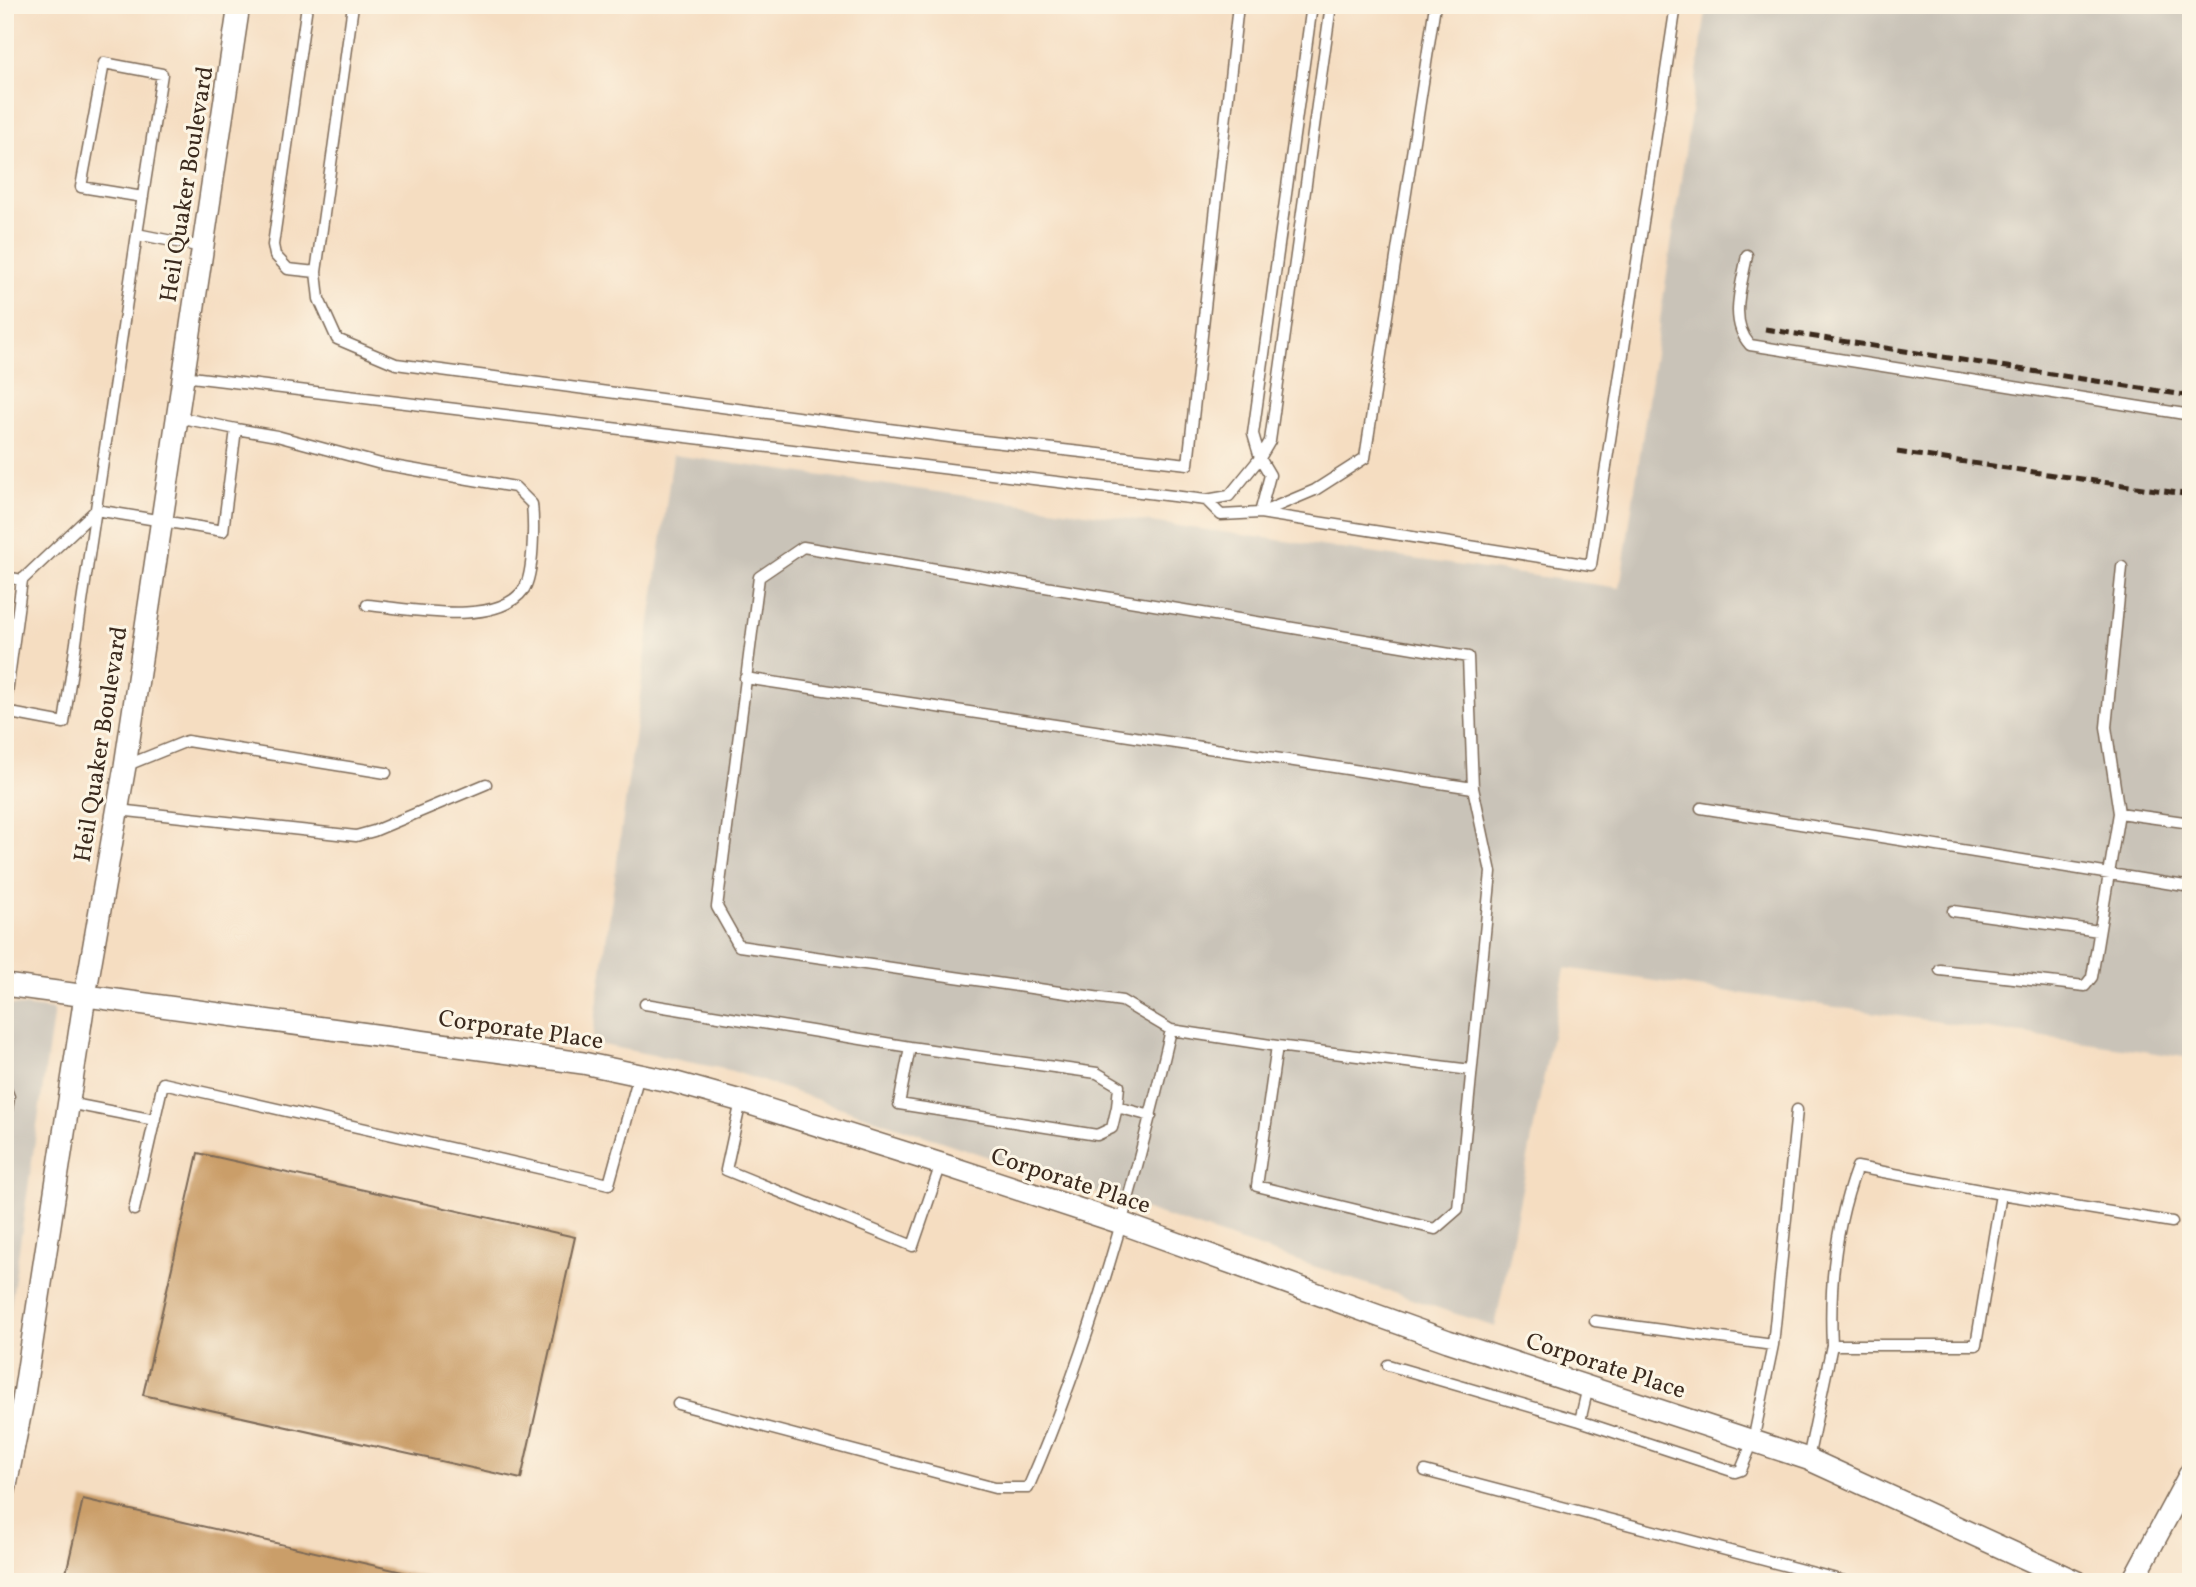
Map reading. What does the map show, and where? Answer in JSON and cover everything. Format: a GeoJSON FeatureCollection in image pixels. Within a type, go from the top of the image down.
{"type":"FeatureCollection","features":[{"type":"Feature","properties":{"kind":"street","name":"Heil Quaker Boulevard"},"geometry":{"type":"LineString","coordinates":[[5,1490],[23,1401],[85,996],[125,766],[239,5]]}},
{"type":"Feature","properties":{"kind":"street","name":"Corporate Place"},"geometry":{"type":"LineString","coordinates":[[5,985],[502,1051],[639,1075],[741,1101],[1121,1223],[1448,1341],[1808,1459],[2077,1582]]}},
{"type":"Feature","properties":{"kind":"street"},"geometry":{"type":"LineString","coordinates":[[2132,1582],[2191,1472]]}},
{"type":"Feature","properties":{"kind":"lane"},"geometry":{"type":"LineString","coordinates":[[307,5],[273,245],[275,255],[288,269],[316,272]]}},
{"type":"Feature","properties":{"kind":"lane"},"geometry":{"type":"LineString","coordinates":[[353,5],[316,272],[319,299],[337,339],[396,364],[957,439],[1188,464],[1238,5]]}},
{"type":"Feature","properties":{"kind":"lane"},"geometry":{"type":"LineString","coordinates":[[1260,513],[1270,475],[1260,458],[1253,434],[1312,5]]}},
{"type":"Feature","properties":{"kind":"lane"},"geometry":{"type":"LineString","coordinates":[[183,376],[1206,499],[1229,496],[1260,458],[1270,441],[1331,5]]}},
{"type":"Feature","properties":{"kind":"lane"},"geometry":{"type":"LineString","coordinates":[[1260,513],[1315,490],[1366,458],[1436,5]]}},
{"type":"Feature","properties":{"kind":"lane"},"geometry":{"type":"LineString","coordinates":[[1206,499],[1222,515],[1260,513],[1591,565],[1676,5]]}},
{"type":"Feature","properties":{"kind":"lane"},"geometry":{"type":"LineString","coordinates":[[96,510],[22,580],[5,710],[64,723],[162,74],[104,63],[81,187],[143,197]]}},
{"type":"Feature","properties":{"kind":"lane"},"geometry":{"type":"LineString","coordinates":[[137,234],[202,247]]}},
{"type":"Feature","properties":{"kind":"lane"},"geometry":{"type":"LineString","coordinates":[[1747,255],[1737,321],[1741,335],[1750,345],[2191,415]]}},
{"type":"Feature","properties":{"kind":"lane"},"geometry":{"type":"LineString","coordinates":[[177,417],[277,436],[381,464],[515,487],[533,504],[536,533],[524,589],[505,604],[480,612],[367,605]]}},
{"type":"Feature","properties":{"kind":"lane"},"geometry":{"type":"LineString","coordinates":[[96,510],[223,531],[236,429]]}},
{"type":"Feature","properties":{"kind":"lane"},"geometry":{"type":"LineString","coordinates":[[1277,1046],[1257,1186],[1435,1229],[1458,1209],[1491,872],[1473,788],[1468,657],[803,547],[759,577],[717,907],[738,946],[1122,1001],[1171,1030],[1471,1070]]}},
{"type":"Feature","properties":{"kind":"lane"},"geometry":{"type":"LineString","coordinates":[[1940,970],[2085,986],[2092,978],[2119,813],[2105,727],[2122,566]]}},
{"type":"Feature","properties":{"kind":"lane"},"geometry":{"type":"LineString","coordinates":[[5,577],[22,580]]}},
{"type":"Feature","properties":{"kind":"lane"},"geometry":{"type":"LineString","coordinates":[[745,678],[1473,788]]}},
{"type":"Feature","properties":{"kind":"lane"},"geometry":{"type":"LineString","coordinates":[[125,766],[187,741],[386,772]]}},
{"type":"Feature","properties":{"kind":"lane"},"geometry":{"type":"LineString","coordinates":[[118,810],[356,836],[486,784]]}},
{"type":"Feature","properties":{"kind":"lane"},"geometry":{"type":"LineString","coordinates":[[1701,808],[2191,887]]}},
{"type":"Feature","properties":{"kind":"lane"},"geometry":{"type":"LineString","coordinates":[[2119,813],[2191,823]]}},
{"type":"Feature","properties":{"kind":"lane"},"geometry":{"type":"LineString","coordinates":[[1953,911],[2099,931]]}},
{"type":"Feature","properties":{"kind":"lane"},"geometry":{"type":"LineString","coordinates":[[645,1004],[910,1047],[1097,1073],[1119,1086],[1112,1128],[1097,1135],[899,1104],[910,1047]]}},
{"type":"Feature","properties":{"kind":"lane"},"geometry":{"type":"LineString","coordinates":[[678,1404],[995,1488],[1028,1488],[1052,1434],[1121,1223],[1151,1116],[1171,1030]]}},
{"type":"Feature","properties":{"kind":"lane"},"geometry":{"type":"LineString","coordinates":[[134,1210],[163,1083],[608,1184],[639,1075]]}},
{"type":"Feature","properties":{"kind":"lane"},"geometry":{"type":"LineString","coordinates":[[5,1087],[9,1097],[5,1121]]}},
{"type":"Feature","properties":{"kind":"lane"},"geometry":{"type":"LineString","coordinates":[[741,1101],[726,1170],[913,1245],[941,1164]]}},
{"type":"Feature","properties":{"kind":"lane"},"geometry":{"type":"LineString","coordinates":[[68,1103],[155,1120]]}},
{"type":"Feature","properties":{"kind":"lane"},"geometry":{"type":"LineString","coordinates":[[1117,1107],[1151,1116]]}},
{"type":"Feature","properties":{"kind":"lane"},"geometry":{"type":"LineString","coordinates":[[1388,1364],[1580,1421],[1735,1472],[1741,1470],[1754,1441],[1773,1345],[1797,1110]]}},
{"type":"Feature","properties":{"kind":"lane"},"geometry":{"type":"LineString","coordinates":[[1808,1459],[1832,1345],[1830,1313],[1842,1207],[1857,1167],[2172,1222]]}},
{"type":"Feature","properties":{"kind":"lane"},"geometry":{"type":"LineString","coordinates":[[1832,1345],[1976,1345],[2001,1194]]}},
{"type":"Feature","properties":{"kind":"lane"},"geometry":{"type":"LineString","coordinates":[[1595,1321],[1773,1345]]}},
{"type":"Feature","properties":{"kind":"lane"},"geometry":{"type":"LineString","coordinates":[[1580,1421],[1588,1387]]}},
{"type":"Feature","properties":{"kind":"lane"},"geometry":{"type":"LineString","coordinates":[[1425,1471],[1848,1582]]}},
{"type":"Feature","properties":{"kind":"shaded area"},"geometry":{"type":"Polygon","coordinates":[[[1707,5],[2191,5],[2191,1058],[1565,968],[1495,1327],[729,1070],[592,1043],[673,455],[1620,588],[1707,5]]]}},
{"type":"Feature","properties":{"kind":"shaded area"},"geometry":{"type":"Polygon","coordinates":[[[5,1004],[54,1010],[5,1346],[5,1004]]]}},
{"type":"Feature","properties":{"kind":"building"},"geometry":{"type":"Polygon","coordinates":[[[198,1153],[575,1237],[521,1479],[143,1395],[198,1153]]]}},
{"type":"Feature","properties":{"kind":"building"},"geometry":{"type":"Polygon","coordinates":[[[83,1499],[442,1581],[442,1582],[64,1582],[83,1499]]]}},
{"type":"Feature","properties":{"kind":"railway"},"geometry":{"type":"LineString","coordinates":[[1765,329],[2191,396]]}},
{"type":"Feature","properties":{"kind":"railway"},"geometry":{"type":"LineString","coordinates":[[1897,452],[2191,495]]}}]}
